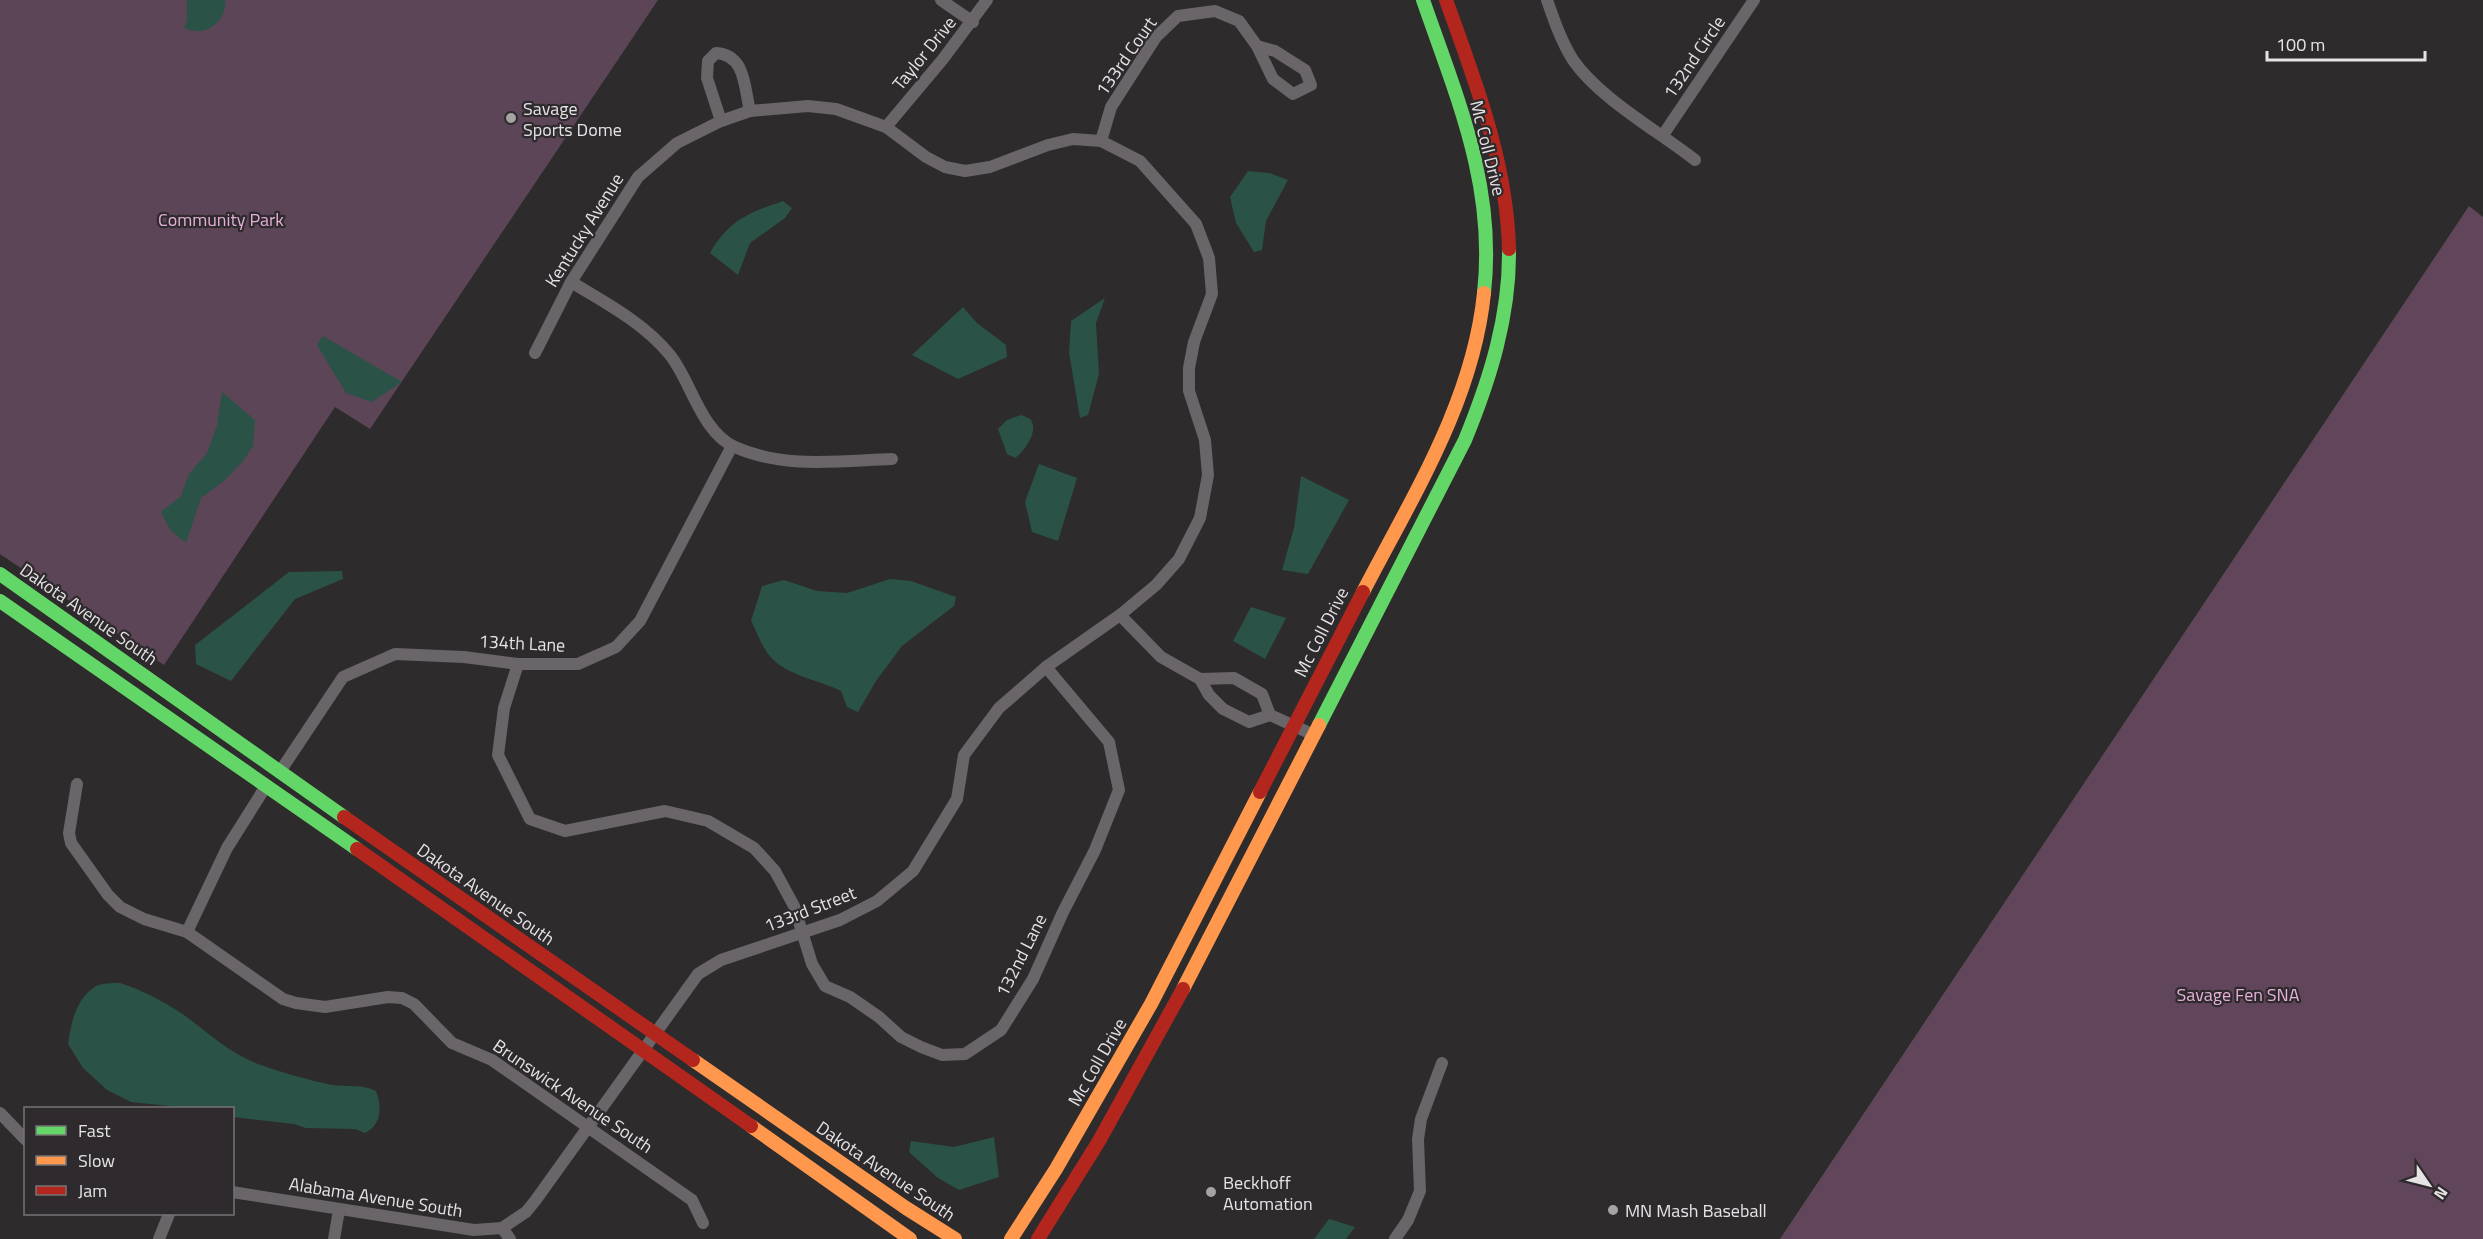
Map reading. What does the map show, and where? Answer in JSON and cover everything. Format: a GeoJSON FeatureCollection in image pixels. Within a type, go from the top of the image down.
{"type":"FeatureCollection","features":[{"type":"Feature","properties":{"kind":"main road","name":"Mc Coll Drive"},"geometry":{"type":"LineString","coordinates":[[1011,1239],[1062,1159],[1151,1004],[1446,430],[1464,386],[1480,328],[1485,295],[1487,247],[1479,173],[1467,129],[1423,0]]}},
{"type":"Feature","properties":{"kind":"main road","name":"Mc Coll Drive"},"geometry":{"type":"LineString","coordinates":[[1038,1239],[1117,1110],[1169,1016],[1465,440],[1492,371],[1503,323],[1509,271],[1506,197],[1488,124],[1446,0]]}},
{"type":"Feature","properties":{"kind":"main road","name":"Dakota Avenue South"},"geometry":{"type":"LineString","coordinates":[[0,574],[449,890],[906,1208],[955,1239]]}},
{"type":"Feature","properties":{"kind":"main road","name":"Dakota Avenue South"},"geometry":{"type":"LineString","coordinates":[[0,601],[645,1050],[910,1239]]}},
{"type":"Feature","properties":{"kind":"street"},"geometry":{"type":"LineString","coordinates":[[941,0],[973,22]]}},
{"type":"Feature","properties":{"kind":"street","name":"Taylor Drive"},"geometry":{"type":"LineString","coordinates":[[886,127],[973,22],[987,0]]}},
{"type":"Feature","properties":{"kind":"street"},"geometry":{"type":"LineString","coordinates":[[1547,0],[1563,42],[1574,61],[1592,82],[1607,96],[1695,160]]}},
{"type":"Feature","properties":{"kind":"street","name":"132nd Circle"},"geometry":{"type":"LineString","coordinates":[[1663,135],[1754,0]]}},
{"type":"Feature","properties":{"kind":"street","name":"133rd Court"},"geometry":{"type":"LineString","coordinates":[[1101,141],[1111,107],[1156,37],[1178,16],[1215,11],[1239,21],[1257,46],[1273,79],[1293,94],[1311,85],[1305,70],[1275,51],[1257,46]]}},
{"type":"Feature","properties":{"kind":"street"},"geometry":{"type":"LineString","coordinates":[[721,121],[707,78],[708,61],[716,53],[728,54],[739,63],[750,111]]}},
{"type":"Feature","properties":{"kind":"street","name":"Kentucky Avenue"},"geometry":{"type":"LineString","coordinates":[[535,353],[571,282],[638,177],[677,143],[721,121],[750,111],[808,106],[836,109],[886,127],[926,157],[945,167],[965,171],[990,167],[1048,145],[1073,139],[1101,141],[1125,151],[1140,161],[1196,224],[1209,258],[1212,294],[1194,342],[1189,368],[1190,391],[1205,440],[1208,475],[1200,518],[1179,559],[1155,585],[1120,615]]}},
{"type":"Feature","properties":{"kind":"street"},"geometry":{"type":"LineString","coordinates":[[571,282],[641,327],[671,355],[702,412],[717,432],[732,446],[764,456],[801,463],[892,459]]}},
{"type":"Feature","properties":{"kind":"street","name":"134th Lane"},"geometry":{"type":"LineString","coordinates":[[281,770],[343,677],[395,654],[464,657],[518,664],[578,664],[616,646],[640,621],[732,446]]}},
{"type":"Feature","properties":{"kind":"street"},"geometry":{"type":"LineString","coordinates":[[1120,615],[1161,657],[1200,679],[1234,678],[1262,694],[1270,715],[1314,735]]}},
{"type":"Feature","properties":{"kind":"street","name":"133rd Street"},"geometry":{"type":"LineString","coordinates":[[502,1228],[526,1212],[590,1127],[657,1034],[683,992],[698,974],[721,960],[840,920],[878,901],[913,871],[940,830],[957,799],[963,755],[999,708],[1046,667],[1120,615]]}},
{"type":"Feature","properties":{"kind":"street","name":"132nd Lane"},"geometry":{"type":"LineString","coordinates":[[518,664],[504,708],[498,755],[530,819],[565,831],[665,811],[708,822],[754,848],[776,871],[794,906],[812,964],[825,986],[850,997],[879,1017],[901,1037],[942,1055],[965,1054],[1001,1030],[1034,980],[1063,912],[1095,850],[1119,790],[1108,742],[1046,667]]}},
{"type":"Feature","properties":{"kind":"street"},"geometry":{"type":"LineString","coordinates":[[1200,679],[1209,695],[1223,709],[1249,722],[1270,715]]}},
{"type":"Feature","properties":{"kind":"street","name":"Brunswick Avenue South"},"geometry":{"type":"LineString","coordinates":[[77,784],[69,833],[71,843],[108,895],[132,914],[186,932],[270,991],[296,1003],[325,1007],[388,997],[402,998],[414,1004],[452,1043],[492,1060],[692,1200],[703,1223]]}},
{"type":"Feature","properties":{"kind":"street"},"geometry":{"type":"LineString","coordinates":[[186,932],[227,848],[266,786]]}},
{"type":"Feature","properties":{"kind":"street"},"geometry":{"type":"LineString","coordinates":[[1395,1239],[1408,1220],[1420,1191],[1418,1138],[1421,1119],[1442,1063]]}},
{"type":"Feature","properties":{"kind":"street"},"geometry":{"type":"LineString","coordinates":[[0,1113],[24,1138]]}},
{"type":"Feature","properties":{"kind":"street","name":"Alabama Avenue South"},"geometry":{"type":"LineString","coordinates":[[234,1192],[474,1230],[502,1228]]}},
{"type":"Feature","properties":{"kind":"street"},"geometry":{"type":"LineString","coordinates":[[334,1239],[339,1210]]}},
{"type":"Feature","properties":{"kind":"street"},"geometry":{"type":"LineString","coordinates":[[159,1239],[169,1215]]}},
{"type":"Feature","properties":{"kind":"street"},"geometry":{"type":"LineString","coordinates":[[502,1228],[510,1239]]}},
{"type":"Feature","properties":{"kind":"green space","name":"Community Park"},"geometry":{"type":"Polygon","coordinates":[[[0,0],[658,0],[370,429],[335,407],[164,665],[0,554],[0,0]]]}},
{"type":"Feature","properties":{"kind":"green space","name":"Savage Fen SNA"},"geometry":{"type":"Polygon","coordinates":[[[2469,206],[2483,217],[2483,1239],[1780,1239],[2469,206]]]}},
{"type":"Feature","properties":{"kind":"shaded area"},"geometry":{"type":"Polygon","coordinates":[[[187,0],[225,0],[223,15],[206,30],[191,30],[184,27],[187,21],[187,0]]]}},
{"type":"Feature","properties":{"kind":"shaded area"},"geometry":{"type":"Polygon","coordinates":[[[1248,171],[1269,173],[1288,180],[1266,221],[1262,250],[1254,252],[1236,223],[1230,197],[1248,171]]]}},
{"type":"Feature","properties":{"kind":"shaded area"},"geometry":{"type":"Polygon","coordinates":[[[783,201],[792,208],[785,218],[750,243],[738,275],[710,253],[724,233],[740,219],[783,201]]]}},
{"type":"Feature","properties":{"kind":"shaded area"},"geometry":{"type":"Polygon","coordinates":[[[1105,298],[1096,323],[1099,374],[1088,415],[1080,418],[1069,353],[1071,321],[1105,298]]]}},
{"type":"Feature","properties":{"kind":"shaded area"},"geometry":{"type":"Polygon","coordinates":[[[963,307],[977,323],[1006,345],[1007,357],[958,379],[912,355],[963,307]]]}},
{"type":"Feature","properties":{"kind":"shaded area"},"geometry":{"type":"Polygon","coordinates":[[[323,336],[402,382],[372,402],[346,393],[317,345],[323,336]]]}},
{"type":"Feature","properties":{"kind":"shaded area"},"geometry":{"type":"Polygon","coordinates":[[[222,392],[255,420],[253,446],[244,460],[224,481],[201,498],[186,543],[170,530],[161,512],[181,496],[189,474],[207,453],[217,426],[222,392]]]}},
{"type":"Feature","properties":{"kind":"shaded area"},"geometry":{"type":"Polygon","coordinates":[[[1021,415],[1030,419],[1033,429],[1030,440],[1015,458],[1007,454],[998,429],[1007,420],[1021,415]]]}},
{"type":"Feature","properties":{"kind":"shaded area"},"geometry":{"type":"Polygon","coordinates":[[[1039,464],[1077,478],[1058,541],[1032,532],[1025,502],[1039,464]]]}},
{"type":"Feature","properties":{"kind":"shaded area"},"geometry":{"type":"Polygon","coordinates":[[[1301,476],[1349,500],[1308,574],[1282,570],[1294,528],[1301,476]]]}},
{"type":"Feature","properties":{"kind":"shaded area"},"geometry":{"type":"Polygon","coordinates":[[[342,571],[343,579],[295,599],[231,681],[196,664],[195,645],[289,572],[342,571]]]}},
{"type":"Feature","properties":{"kind":"shaded area"},"geometry":{"type":"Polygon","coordinates":[[[890,579],[911,581],[956,597],[954,606],[902,646],[876,681],[858,712],[847,707],[841,691],[800,676],[781,666],[764,647],[751,621],[762,586],[784,580],[817,591],[847,593],[890,579]]]}},
{"type":"Feature","properties":{"kind":"shaded area"},"geometry":{"type":"Polygon","coordinates":[[[1251,607],[1286,618],[1265,659],[1233,641],[1251,607]]]}},
{"type":"Feature","properties":{"kind":"shaded area"},"geometry":{"type":"Polygon","coordinates":[[[120,983],[144,992],[181,1013],[228,1048],[261,1065],[314,1081],[332,1085],[366,1087],[376,1091],[380,1109],[378,1120],[371,1130],[365,1133],[355,1129],[306,1128],[294,1124],[234,1117],[234,1107],[178,1107],[131,1102],[107,1090],[83,1068],[68,1044],[79,1004],[89,991],[98,985],[120,983]]]}},
{"type":"Feature","properties":{"kind":"shaded area"},"geometry":{"type":"Polygon","coordinates":[[[994,1137],[999,1177],[959,1190],[938,1178],[909,1152],[911,1141],[954,1147],[994,1137]]]}},
{"type":"Feature","properties":{"kind":"shaded area"},"geometry":{"type":"Polygon","coordinates":[[[1329,1219],[1355,1227],[1346,1239],[1314,1239],[1329,1219]]]}},
{"type":"Feature","properties":{"kind":"traffic: fast"},"geometry":{"type":"LineString","coordinates":[[1423,0],[1449,72],[1471,143],[1479,179],[1486,254],[1484,293]]}},
{"type":"Feature","properties":{"kind":"traffic: fast"},"geometry":{"type":"LineString","coordinates":[[1319,725],[1465,440],[1483,394],[1497,347],[1506,299],[1509,249]]}},
{"type":"Feature","properties":{"kind":"traffic: fast"},"geometry":{"type":"LineString","coordinates":[[0,574],[344,817]]}},
{"type":"Feature","properties":{"kind":"traffic: fast"},"geometry":{"type":"LineString","coordinates":[[0,601],[357,849]]}},
{"type":"Feature","properties":{"kind":"traffic: slow"},"geometry":{"type":"LineString","coordinates":[[1363,592],[1420,484],[1454,410],[1478,333],[1484,293]]}},
{"type":"Feature","properties":{"kind":"traffic: slow"},"geometry":{"type":"LineString","coordinates":[[1183,989],[1319,725]]}},
{"type":"Feature","properties":{"kind":"traffic: slow"},"geometry":{"type":"LineString","coordinates":[[1011,1239],[1056,1169],[1151,1004],[1260,792]]}},
{"type":"Feature","properties":{"kind":"traffic: slow"},"geometry":{"type":"LineString","coordinates":[[693,1060],[906,1208],[955,1239]]}},
{"type":"Feature","properties":{"kind":"traffic: slow"},"geometry":{"type":"LineString","coordinates":[[751,1126],[910,1239]]}},
{"type":"Feature","properties":{"kind":"traffic: jam"},"geometry":{"type":"LineString","coordinates":[[1446,0],[1478,91],[1496,153],[1507,217],[1509,249]]}},
{"type":"Feature","properties":{"kind":"traffic: jam"},"geometry":{"type":"LineString","coordinates":[[1260,792],[1363,592]]}},
{"type":"Feature","properties":{"kind":"traffic: jam"},"geometry":{"type":"LineString","coordinates":[[344,817],[693,1060]]}},
{"type":"Feature","properties":{"kind":"traffic: jam"},"geometry":{"type":"LineString","coordinates":[[357,849],[751,1126]]}},
{"type":"Feature","properties":{"kind":"traffic: jam"},"geometry":{"type":"LineString","coordinates":[[1038,1239],[1099,1141],[1183,989]]}},
{"type":"Feature","properties":{"kind":"place","name":"Savage Sports Dome"},"geometry":{"type":"Point","coordinates":[511,118]}},
{"type":"Feature","properties":{"kind":"place","name":"Beckhoff Automation"},"geometry":{"type":"Point","coordinates":[1211,1192]}},
{"type":"Feature","properties":{"kind":"place","name":"MN Mash Baseball"},"geometry":{"type":"Point","coordinates":[1613,1210]}}]}
